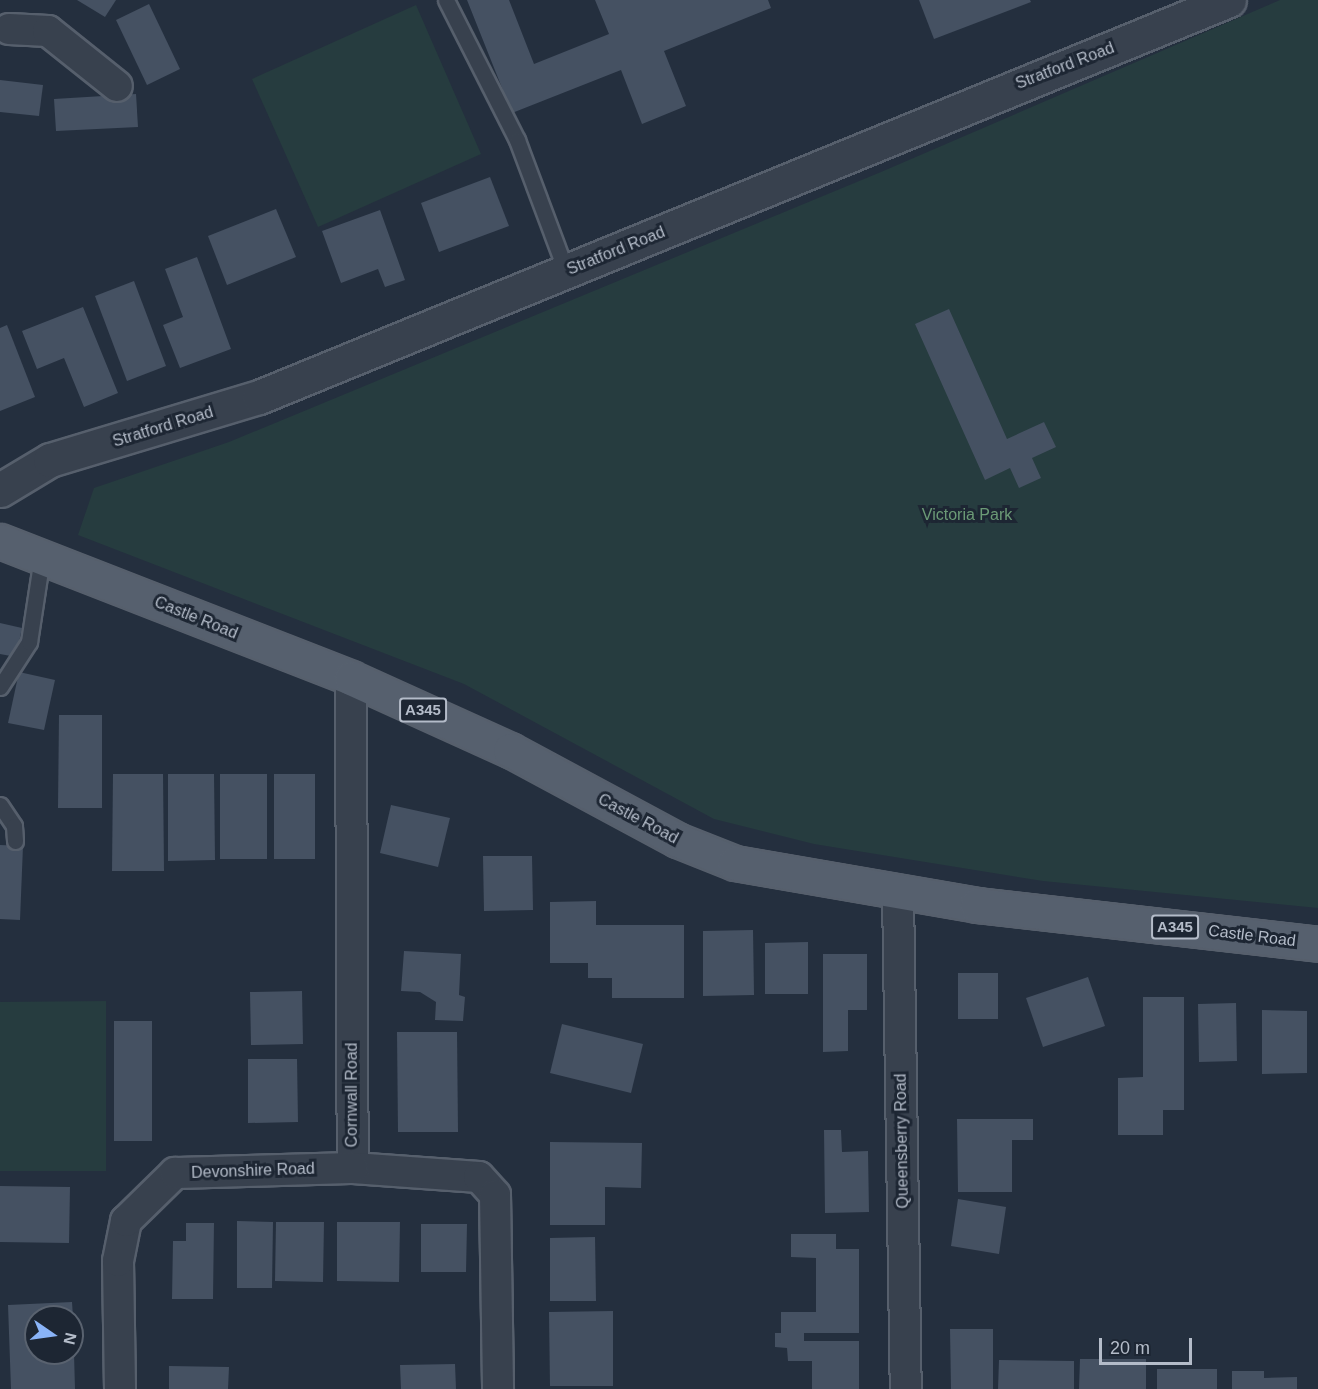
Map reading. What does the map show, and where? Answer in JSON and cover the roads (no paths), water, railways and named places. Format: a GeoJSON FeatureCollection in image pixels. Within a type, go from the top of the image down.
{"type":"FeatureCollection","features":[{"type":"Feature","properties":{"kind":"main road","name":"Castle Road"},"geometry":{"type":"LineString","coordinates":[[0,541],[351,678],[510,750],[703,851],[769,871],[898,894],[1318,944]]}},
{"type":"Feature","properties":{"kind":"street","name":"Stratford Road"},"geometry":{"type":"LineString","coordinates":[[0,490],[50,460],[259,397],[1229,0]]}},
{"type":"Feature","properties":{"kind":"street"},"geometry":{"type":"LineString","coordinates":[[3,22],[48,31],[117,86]]}},
{"type":"Feature","properties":{"kind":"street","name":"Cornwall Road"},"geometry":{"type":"LineString","coordinates":[[351,678],[352,1168],[479,1177],[495,1195],[498,1389]]}},
{"type":"Feature","properties":{"kind":"street","name":"Queensberry Road"},"geometry":{"type":"LineString","coordinates":[[898,894],[906,1389]]}},
{"type":"Feature","properties":{"kind":"street","name":"Devonshire Road"},"geometry":{"type":"LineString","coordinates":[[120,1389],[118,1262],[126,1221],[175,1173],[352,1168]]}},
{"type":"Feature","properties":{"kind":"lane"},"geometry":{"type":"LineString","coordinates":[[446,0],[517,140],[566,271]]}},
{"type":"Feature","properties":{"kind":"lane"},"geometry":{"type":"LineString","coordinates":[[0,687],[29,642],[42,557]]}},
{"type":"Feature","properties":{"kind":"lane"},"geometry":{"type":"LineString","coordinates":[[0,805],[14,826],[15,841]]}},
{"type":"Feature","properties":{"kind":"park label","name":"Victoria Park"},"geometry":{"type":"Point","coordinates":[967,515]}}]}
